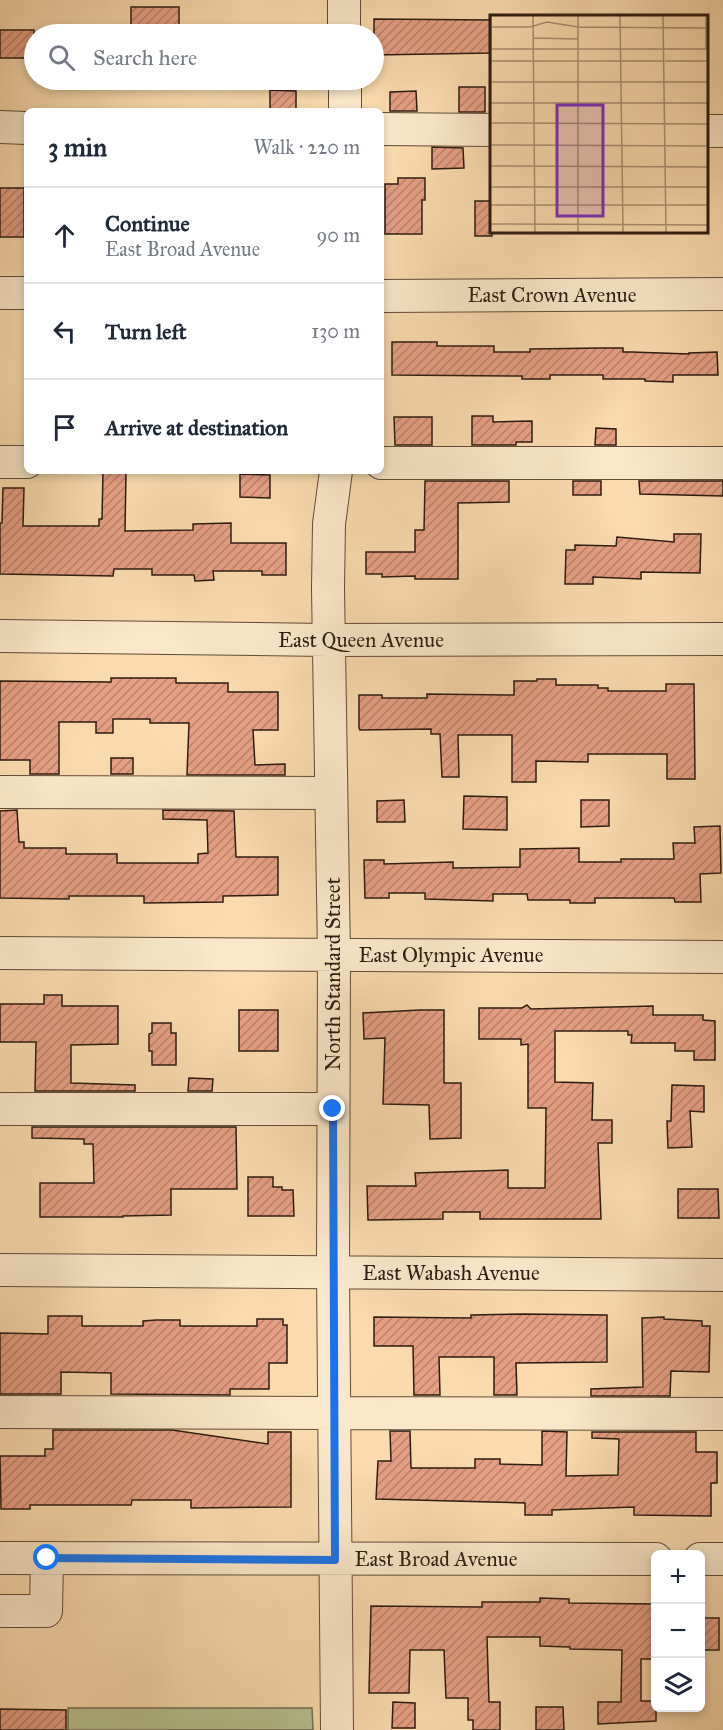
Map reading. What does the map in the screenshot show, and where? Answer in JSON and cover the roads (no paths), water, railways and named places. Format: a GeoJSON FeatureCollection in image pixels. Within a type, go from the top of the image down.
{"type":"FeatureCollection","features":[{"type":"Feature","properties":{"kind":"street"},"geometry":{"type":"LineString","coordinates":[[344,0],[344,24]]}},
{"type":"Feature","properties":{"kind":"street"},"geometry":{"type":"LineString","coordinates":[[345,90],[345,108]]}},
{"type":"Feature","properties":{"kind":"street"},"geometry":{"type":"LineString","coordinates":[[0,128],[24,128]]}},
{"type":"Feature","properties":{"kind":"street"},"geometry":{"type":"LineString","coordinates":[[384,129],[490,129]]}},
{"type":"Feature","properties":{"kind":"street"},"geometry":{"type":"LineString","coordinates":[[0,293],[24,293]]}},
{"type":"Feature","properties":{"kind":"street","name":"East Crown Avenue"},"geometry":{"type":"LineString","coordinates":[[384,296],[723,294]]}},
{"type":"Feature","properties":{"kind":"street"},"geometry":{"type":"LineString","coordinates":[[0,462],[24,462]]}},
{"type":"Feature","properties":{"kind":"street"},"geometry":{"type":"LineString","coordinates":[[384,463],[723,463]]}},
{"type":"Feature","properties":{"kind":"street","name":"North Standard Street"},"geometry":{"type":"LineString","coordinates":[[336,474],[329,524],[328,640],[333,955],[337,1730]]}},
{"type":"Feature","properties":{"kind":"street","name":"East Queen Avenue"},"geometry":{"type":"LineString","coordinates":[[0,636],[328,640],[723,639]]}},
{"type":"Feature","properties":{"kind":"street"},"geometry":{"type":"LineString","coordinates":[[0,792],[330,793]]}},
{"type":"Feature","properties":{"kind":"street","name":"East Olympic Avenue"},"geometry":{"type":"LineString","coordinates":[[0,953],[723,957]]}},
{"type":"Feature","properties":{"kind":"street"},"geometry":{"type":"LineString","coordinates":[[0,1109],[333,1109]]}},
{"type":"Feature","properties":{"kind":"street","name":"East Wabash Avenue"},"geometry":{"type":"LineString","coordinates":[[0,1270],[723,1275]]}},
{"type":"Feature","properties":{"kind":"street"},"geometry":{"type":"LineString","coordinates":[[0,1412],[723,1413]]}},
{"type":"Feature","properties":{"kind":"street","name":"East Broad Avenue"},"geometry":{"type":"LineString","coordinates":[[0,1558],[651,1559]]}},
{"type":"Feature","properties":{"kind":"street"},"geometry":{"type":"LineString","coordinates":[[0,1611],[46,1611],[47,1558]]}},
{"type":"Feature","properties":{"kind":"street"},"geometry":{"type":"LineString","coordinates":[[705,1559],[723,1559]]}}]}
